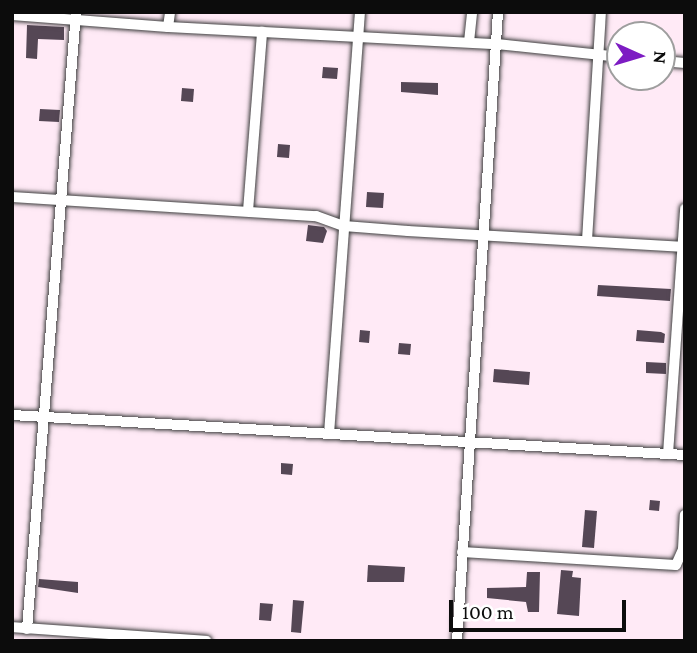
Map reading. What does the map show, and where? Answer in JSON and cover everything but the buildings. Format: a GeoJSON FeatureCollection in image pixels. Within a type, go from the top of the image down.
{"type":"FeatureCollection","features":[{"type":"Feature","properties":{"kind":"street"},"geometry":{"type":"LineString","coordinates":[[168,27],[170,12]]}},
{"type":"Feature","properties":{"kind":"street"},"geometry":{"type":"LineString","coordinates":[[329,435],[360,12]]}},
{"type":"Feature","properties":{"kind":"street"},"geometry":{"type":"LineString","coordinates":[[469,43],[472,12]]}},
{"type":"Feature","properties":{"kind":"street"},"geometry":{"type":"LineString","coordinates":[[457,641],[498,12]]}},
{"type":"Feature","properties":{"kind":"street"},"geometry":{"type":"LineString","coordinates":[[587,240],[601,12]]}},
{"type":"Feature","properties":{"kind":"street"},"geometry":{"type":"LineString","coordinates":[[12,15],[76,16],[168,27],[497,44],[606,55]]}},
{"type":"Feature","properties":{"kind":"street"},"geometry":{"type":"LineString","coordinates":[[27,629],[76,16]]}},
{"type":"Feature","properties":{"kind":"street"},"geometry":{"type":"LineString","coordinates":[[248,211],[262,32]]}},
{"type":"Feature","properties":{"kind":"street"},"geometry":{"type":"LineString","coordinates":[[12,197],[316,216],[344,226],[683,246]]}},
{"type":"Feature","properties":{"kind":"street"},"geometry":{"type":"LineString","coordinates":[[668,454],[685,209]]}},
{"type":"Feature","properties":{"kind":"street"},"geometry":{"type":"LineString","coordinates":[[12,415],[685,455]]}},
{"type":"Feature","properties":{"kind":"street"},"geometry":{"type":"LineString","coordinates":[[462,552],[676,565],[683,549],[685,515]]}},
{"type":"Feature","properties":{"kind":"street"},"geometry":{"type":"LineString","coordinates":[[12,627],[206,641]]}}]}
